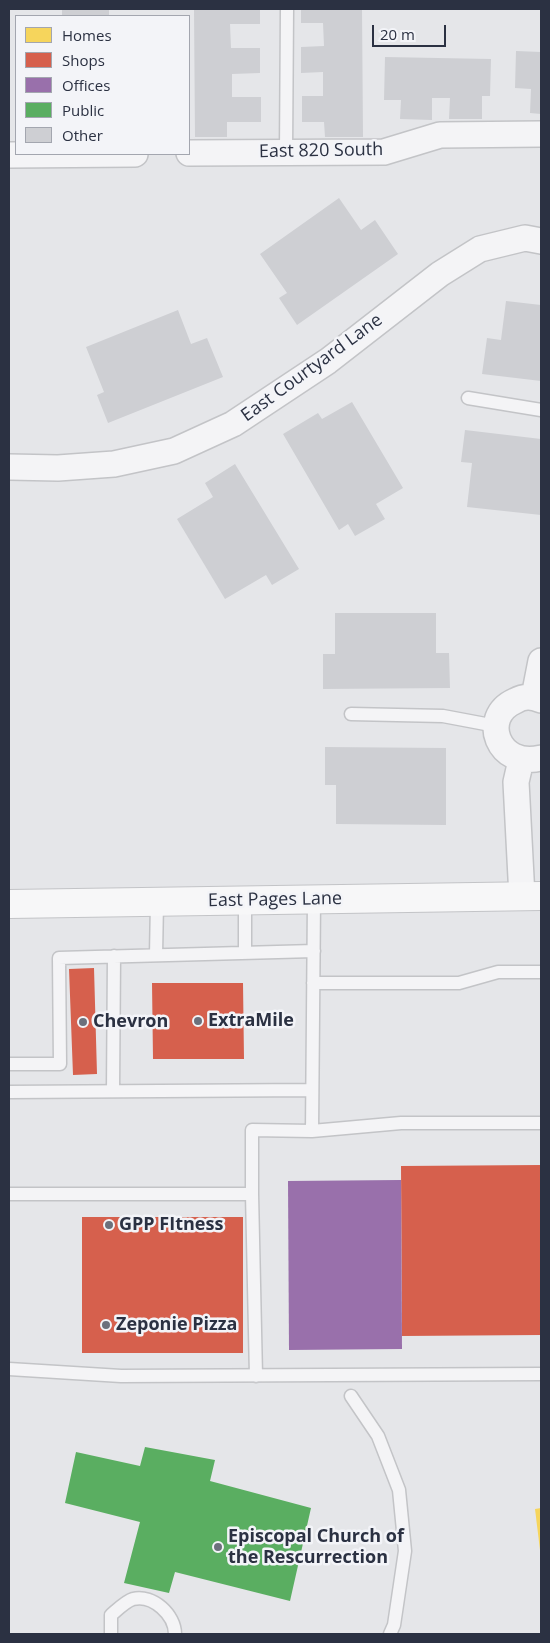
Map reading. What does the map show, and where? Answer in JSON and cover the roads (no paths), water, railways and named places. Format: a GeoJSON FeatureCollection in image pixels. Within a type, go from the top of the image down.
{"type":"FeatureCollection","features":[{"type":"Feature","properties":{"kind":"main road","name":"East Pages Lane"},"geometry":{"type":"LineString","coordinates":[[9,904],[532,897]]}},
{"type":"Feature","properties":{"kind":"street","name":"East 820 South"},"geometry":{"type":"LineString","coordinates":[[190,153],[384,152],[440,134],[541,134]]}},
{"type":"Feature","properties":{"kind":"street","name":"East Courtyard Lane"},"geometry":{"type":"LineString","coordinates":[[9,467],[58,468],[114,464],[174,451],[233,424],[328,361],[440,274],[480,249],[525,238],[541,241]]}},
{"type":"Feature","properties":{"kind":"street"},"geometry":{"type":"LineString","coordinates":[[532,897],[516,782],[531,759],[513,756],[504,750],[498,740],[496,726],[501,712],[508,704],[523,697],[538,698],[541,661]]}},
{"type":"Feature","properties":{"kind":"lane"},"geometry":{"type":"LineString","coordinates":[[286,152],[287,9]]}},
{"type":"Feature","properties":{"kind":"lane"},"geometry":{"type":"LineString","coordinates":[[468,398],[541,410]]}},
{"type":"Feature","properties":{"kind":"lane"},"geometry":{"type":"LineString","coordinates":[[351,714],[443,716],[496,726]]}},
{"type":"Feature","properties":{"kind":"lane"},"geometry":{"type":"LineString","coordinates":[[312,1131],[314,900]]}},
{"type":"Feature","properties":{"kind":"lane"},"geometry":{"type":"LineString","coordinates":[[245,901],[245,953]]}},
{"type":"Feature","properties":{"kind":"lane"},"geometry":{"type":"LineString","coordinates":[[156,955],[157,902]]}},
{"type":"Feature","properties":{"kind":"lane"},"geometry":{"type":"LineString","coordinates":[[9,1064],[60,1064],[60,958],[314,951]]}},
{"type":"Feature","properties":{"kind":"lane"},"geometry":{"type":"LineString","coordinates":[[113,1091],[114,956]]}},
{"type":"Feature","properties":{"kind":"lane"},"geometry":{"type":"LineString","coordinates":[[314,983],[460,983],[498,972],[541,972]]}},
{"type":"Feature","properties":{"kind":"lane"},"geometry":{"type":"LineString","coordinates":[[9,1092],[312,1090]]}},
{"type":"Feature","properties":{"kind":"lane"},"geometry":{"type":"LineString","coordinates":[[256,1376],[252,1130],[312,1131],[401,1123],[541,1123]]}},
{"type":"Feature","properties":{"kind":"lane"},"geometry":{"type":"LineString","coordinates":[[9,1194],[252,1194]]}},
{"type":"Feature","properties":{"kind":"lane"},"geometry":{"type":"LineString","coordinates":[[9,1369],[121,1376],[541,1374]]}},
{"type":"Feature","properties":{"kind":"lane"},"geometry":{"type":"LineString","coordinates":[[351,1396],[378,1436],[399,1490],[405,1551],[394,1625],[390,1634]]}},
{"type":"Feature","properties":{"kind":"lane"},"geometry":{"type":"LineString","coordinates":[[111,1634],[111,1615],[132,1599],[148,1599],[164,1609],[175,1625],[175,1634]]}},
{"type":"Feature","properties":{"kind":"place","name":"ExtraMile"},"geometry":{"type":"Point","coordinates":[198,1021]}},
{"type":"Feature","properties":{"kind":"place","name":"Chevron"},"geometry":{"type":"Point","coordinates":[83,1022]}},
{"type":"Feature","properties":{"kind":"place","name":"GPP FItness"},"geometry":{"type":"Point","coordinates":[109,1225]}},
{"type":"Feature","properties":{"kind":"place","name":"Zeponie Pizza"},"geometry":{"type":"Point","coordinates":[106,1325]}},
{"type":"Feature","properties":{"kind":"place","name":"Episcopal Church of the Rescurrection"},"geometry":{"type":"Point","coordinates":[218,1547]}}]}
